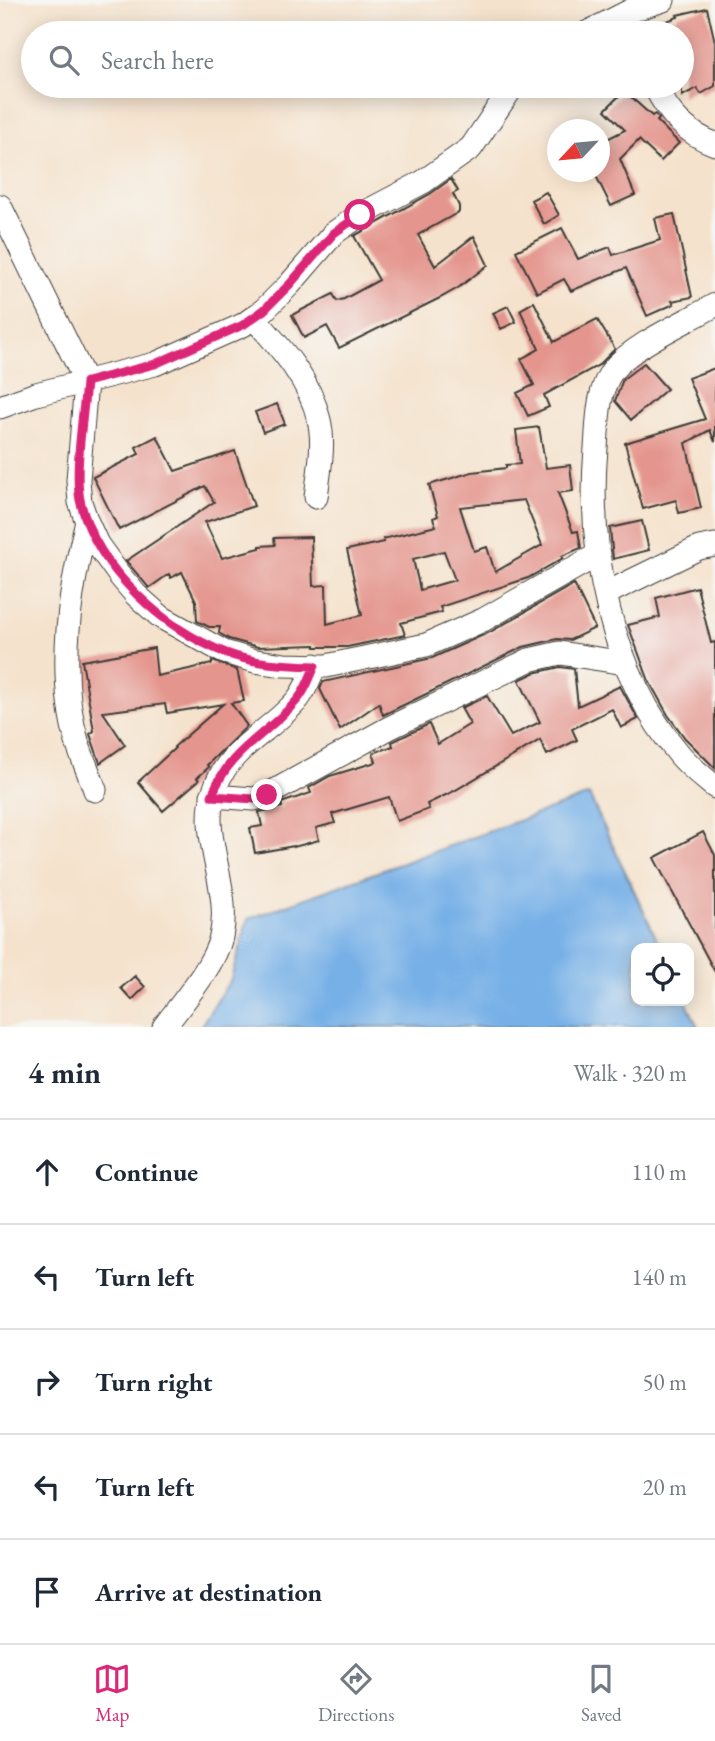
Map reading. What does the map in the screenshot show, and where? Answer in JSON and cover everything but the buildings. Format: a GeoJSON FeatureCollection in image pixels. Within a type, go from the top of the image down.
{"type":"FeatureCollection","features":[{"type":"Feature","properties":{"kind":"street"},"geometry":{"type":"LineString","coordinates":[[610,21],[632,10],[663,0]]}},
{"type":"Feature","properties":{"kind":"street"},"geometry":{"type":"LineString","coordinates":[[0,407],[36,394],[155,364],[243,325],[290,284],[334,233],[360,215],[423,181],[471,148],[505,98]]}},
{"type":"Feature","properties":{"kind":"street"},"geometry":{"type":"LineString","coordinates":[[662,98],[677,120],[715,145]]}},
{"type":"Feature","properties":{"kind":"street"},"geometry":{"type":"LineString","coordinates":[[0,205],[86,382],[79,480],[80,502],[87,522],[97,544],[120,576],[136,595],[161,617],[224,652],[264,663],[315,666],[380,656],[426,645],[483,620],[598,554]]}},
{"type":"Feature","properties":{"kind":"street"},"geometry":{"type":"LineString","coordinates":[[715,305],[623,359],[611,373],[604,389],[599,414],[594,500],[598,554],[617,642],[625,663],[642,700],[663,732],[681,756],[715,787]]}},
{"type":"Feature","properties":{"kind":"street"},"geometry":{"type":"LineString","coordinates":[[254,318],[290,360],[314,406],[321,436],[316,497]]}},
{"type":"Feature","properties":{"kind":"street"},"geometry":{"type":"LineString","coordinates":[[87,522],[71,592],[68,677],[78,744],[95,790]]}},
{"type":"Feature","properties":{"kind":"street"},"geometry":{"type":"LineString","coordinates":[[607,593],[699,548],[715,545]]}},
{"type":"Feature","properties":{"kind":"street"},"geometry":{"type":"LineString","coordinates":[[212,796],[254,799],[267,795],[389,728],[529,660],[560,653],[625,663]]}},
{"type":"Feature","properties":{"kind":"street"},"geometry":{"type":"LineString","coordinates":[[163,1027],[205,969],[221,936],[223,908],[209,822],[209,804],[217,782],[231,760],[300,697],[315,666]]}},
{"type":"Feature","properties":{"kind":"water"},"geometry":{"type":"Polygon","coordinates":[[[589,795],[659,943],[631,943],[631,1006],[688,1006],[698,1027],[200,1027],[231,979],[248,919],[589,795]]]}},
{"type":"Feature","properties":{"kind":"route"},"geometry":{"type":"LineString","coordinates":[[267,795],[254,799],[212,796],[217,782],[231,760],[300,697],[315,666],[255,661],[224,652],[161,617],[136,595],[120,576],[97,544],[80,502],[86,382],[155,364],[243,325],[264,310],[290,284],[334,233],[360,215]]}}]}
